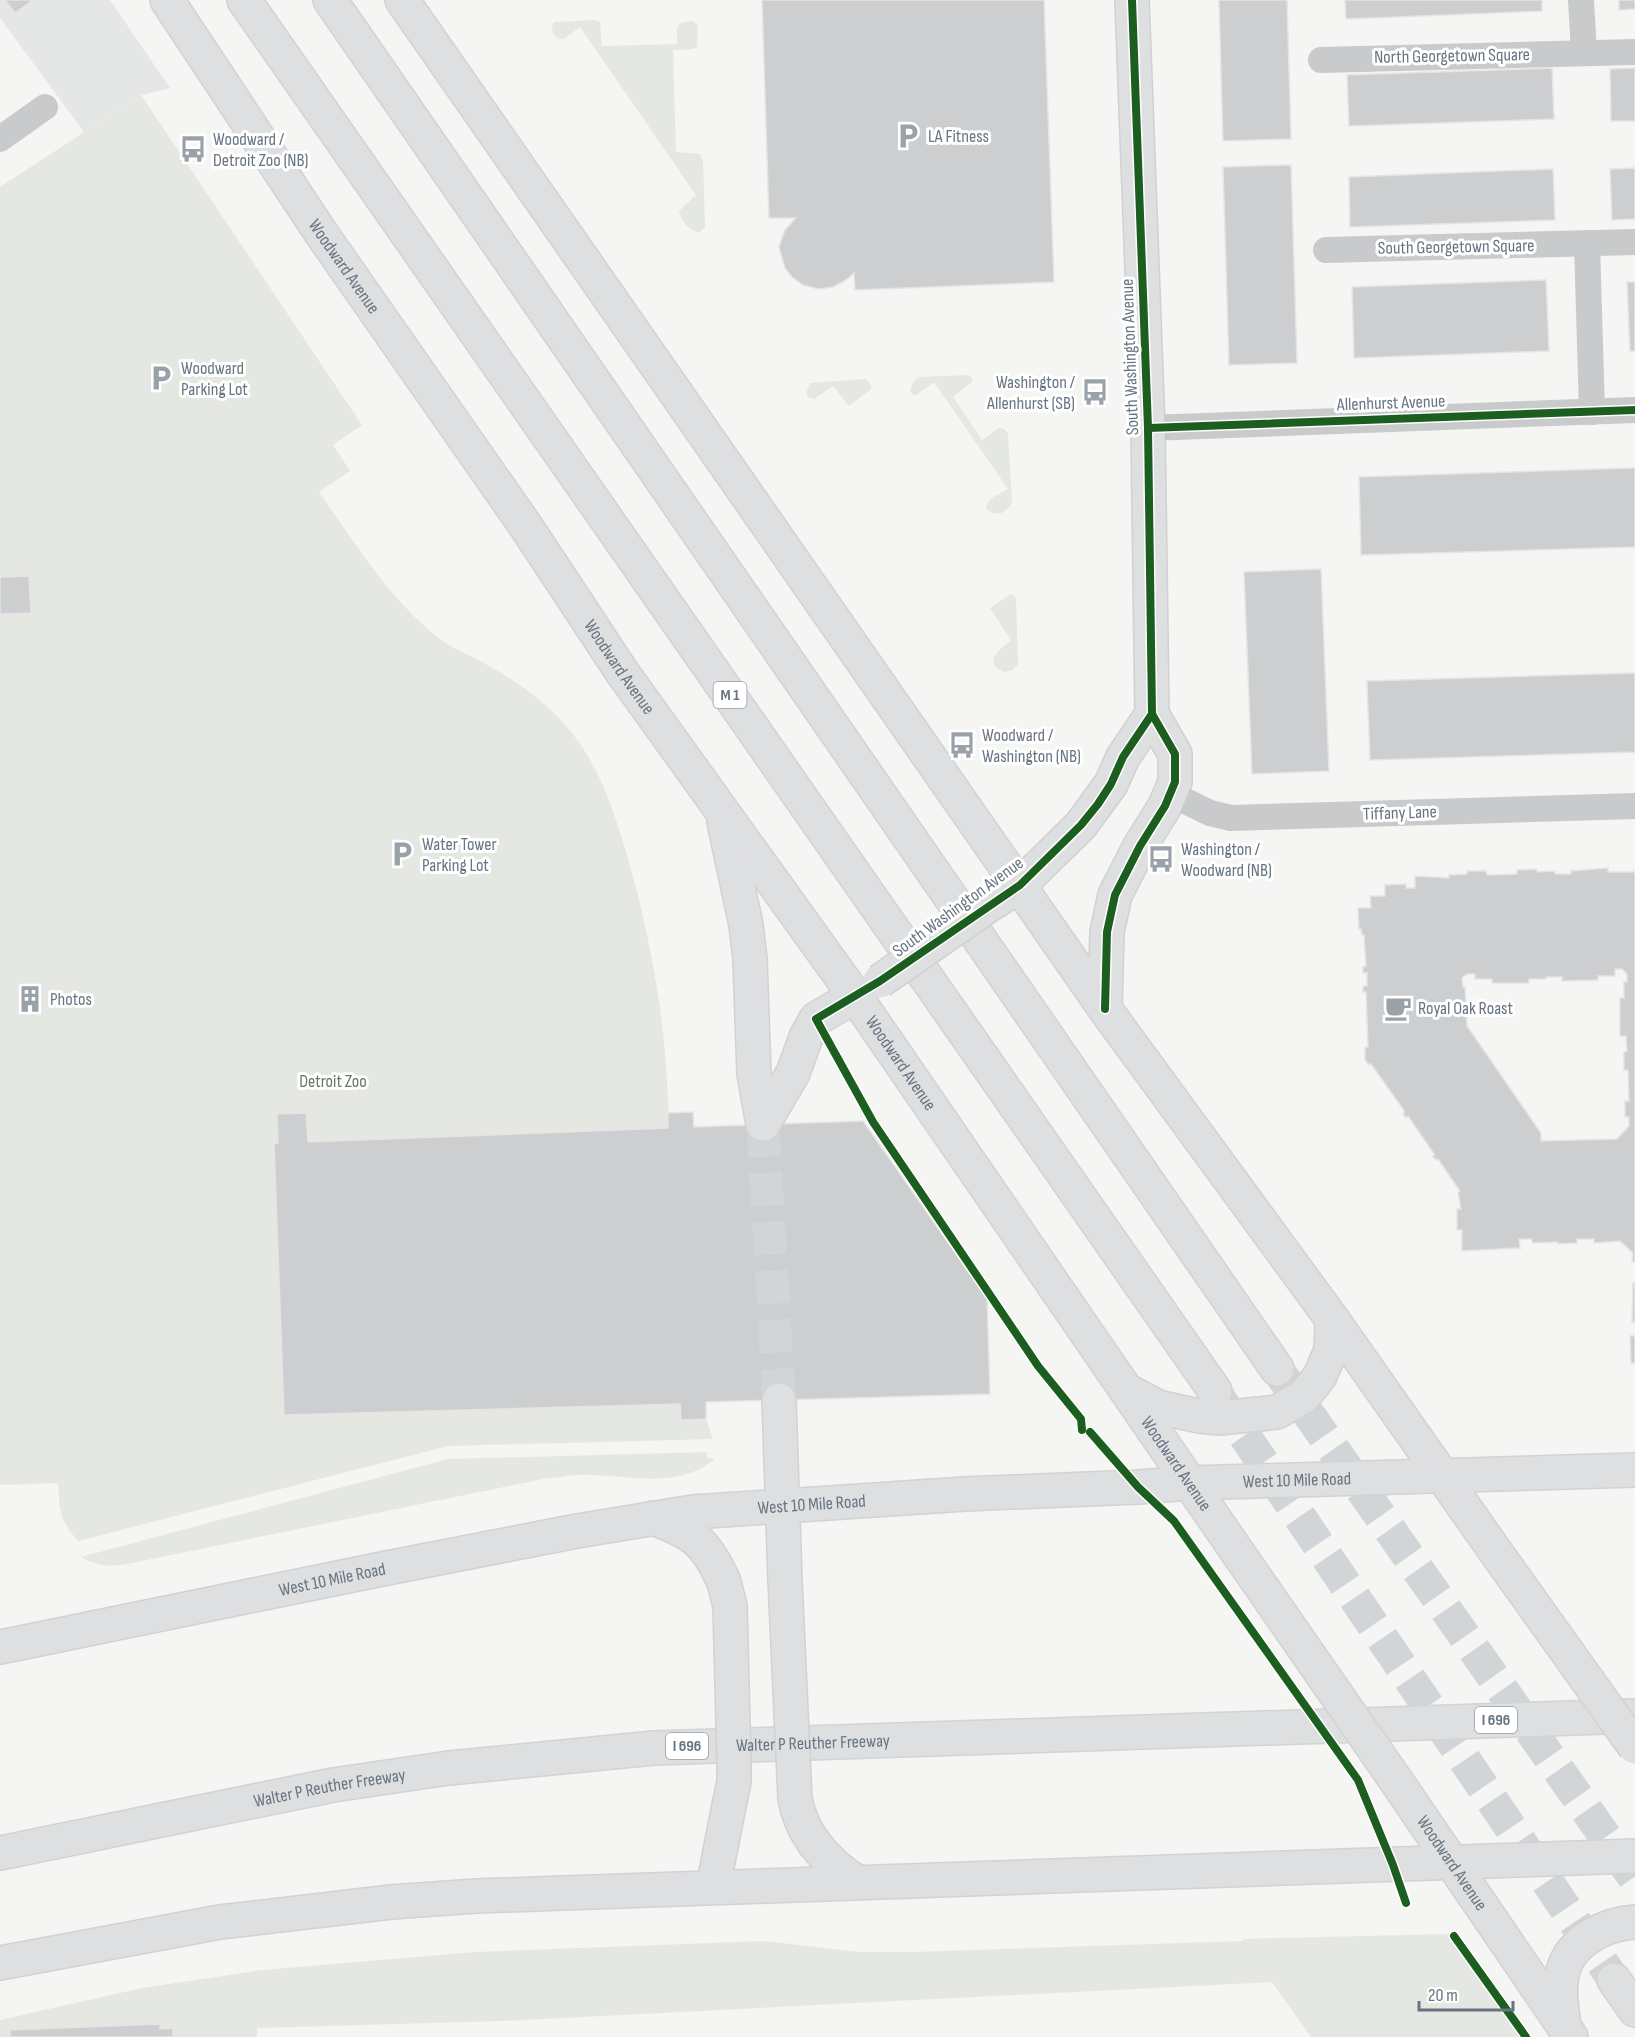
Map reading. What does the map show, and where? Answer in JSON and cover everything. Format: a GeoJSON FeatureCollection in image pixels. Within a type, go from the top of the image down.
{"type":"FeatureCollection","features":[{"type":"Feature","properties":{"kind":"main road","name":"Woodward Avenue"},"geometry":{"type":"LineString","coordinates":[[167,0],[321,233],[527,528],[622,672],[721,808],[868,989],[1124,1389],[1397,1782],[1567,2032]]}},
{"type":"Feature","properties":{"kind":"main road","name":"M 1"},"geometry":{"type":"LineString","coordinates":[[244,0],[1215,1391]]}},
{"type":"Feature","properties":{"kind":"main road"},"geometry":{"type":"LineString","coordinates":[[330,0],[1277,1369]]}},
{"type":"Feature","properties":{"kind":"main road"},"geometry":{"type":"LineString","coordinates":[[402,0],[1008,893],[1105,1009],[1332,1319],[1441,1477],[1635,1747]]}},
{"type":"Feature","properties":{"kind":"main road","name":"South Washington Avenue"},"geometry":{"type":"LineString","coordinates":[[1105,1009],[1107,932],[1115,895],[1171,794],[1175,754],[1152,714],[1148,428],[1132,0]]}},
{"type":"Feature","properties":{"kind":"main road","name":"South Washington Avenue"},"geometry":{"type":"LineString","coordinates":[[721,808],[746,925],[750,959],[754,1074],[763,1124],[794,1073],[806,1037],[816,1019],[868,989],[1008,893],[1081,825],[1111,784],[1123,758],[1152,714]]}},
{"type":"Feature","properties":{"kind":"main road"},"geometry":{"type":"LineString","coordinates":[[1124,1389],[1158,1407],[1199,1416],[1220,1418],[1277,1412],[1304,1396],[1320,1376],[1331,1350],[1332,1319]]}},
{"type":"Feature","properties":{"kind":"main road"},"geometry":{"type":"LineString","coordinates":[[779,1400],[795,1799],[802,1823],[826,1859],[836,1869],[858,1883]]}},
{"type":"Feature","properties":{"kind":"main road","name":"West 10 Mile Road"},"geometry":{"type":"LineString","coordinates":[[0,1647],[382,1569],[693,1512],[1190,1483],[1635,1470]]}},
{"type":"Feature","properties":{"kind":"main road"},"geometry":{"type":"LineString","coordinates":[[653,1518],[691,1534],[713,1559],[724,1582],[730,1606],[734,1782],[713,1887]]}},
{"type":"Feature","properties":{"kind":"main road","name":"Walter P Reuther Freeway"},"geometry":{"type":"LineString","coordinates":[[0,1853],[333,1785],[448,1768],[654,1748],[1635,1716]]}},
{"type":"Feature","properties":{"kind":"main road"},"geometry":{"type":"LineString","coordinates":[[0,1963],[220,1922],[392,1902],[476,1896],[1635,1856]]}},
{"type":"Feature","properties":{"kind":"main road"},"geometry":{"type":"LineString","coordinates":[[1567,2032],[1561,1989],[1566,1961],[1582,1942],[1606,1927],[1635,1922]]}},
{"type":"Feature","properties":{"kind":"main road"},"geometry":{"type":"LineString","coordinates":[[1614,1980],[1635,2010]]}},
{"type":"Feature","properties":{"kind":"street"},"geometry":{"type":"LineString","coordinates":[[1581,0],[1584,53]]}},
{"type":"Feature","properties":{"kind":"street","name":"North Georgetown Square"},"geometry":{"type":"LineString","coordinates":[[1321,60],[1635,52]]}},
{"type":"Feature","properties":{"kind":"street"},"geometry":{"type":"LineString","coordinates":[[0,139],[45,107]]}},
{"type":"Feature","properties":{"kind":"street","name":"South Georgetown Square"},"geometry":{"type":"LineString","coordinates":[[1326,250],[1635,242]]}},
{"type":"Feature","properties":{"kind":"street"},"geometry":{"type":"LineString","coordinates":[[1587,243],[1592,412]]}},
{"type":"Feature","properties":{"kind":"street","name":"Allenhurst Avenue"},"geometry":{"type":"LineString","coordinates":[[1148,428],[1635,410]]}},
{"type":"Feature","properties":{"kind":"street","name":"Tiffany Lane"},"geometry":{"type":"LineString","coordinates":[[1171,794],[1210,813],[1231,818],[1635,806]]}},
{"type":"Feature","properties":{"kind":"shaded area"},"geometry":{"type":"Polygon","coordinates":[[[0,0],[110,0],[170,88],[141,95],[84,132],[0,18],[0,0]]]}},
{"type":"Feature","properties":{"kind":"green space"},"geometry":{"type":"Polygon","coordinates":[[[595,20],[600,22],[602,46],[677,44],[677,30],[680,23],[693,21],[698,26],[697,47],[673,50],[676,152],[700,154],[703,162],[705,227],[699,233],[686,225],[679,211],[696,195],[580,27],[564,39],[559,39],[552,31],[554,22],[595,20]]]}},
{"type":"Feature","properties":{"kind":"green space","name":"Detroit Zoo"},"geometry":{"type":"Polygon","coordinates":[[[141,95],[362,425],[333,445],[350,471],[319,492],[373,568],[402,604],[441,640],[505,675],[548,707],[578,740],[604,787],[622,838],[645,925],[662,1021],[668,1098],[681,1420],[706,1419],[713,1439],[448,1446],[78,1541],[64,1520],[59,1501],[58,1483],[0,1485],[0,187],[141,95]]]}},
{"type":"Feature","properties":{"kind":"green space"},"geometry":{"type":"Polygon","coordinates":[[[969,375],[972,382],[953,397],[982,440],[999,428],[1004,429],[1008,434],[1012,503],[1007,510],[997,514],[986,509],[987,505],[991,499],[1008,489],[934,382],[916,395],[910,391],[914,381],[920,377],[969,375]]]}},
{"type":"Feature","properties":{"kind":"green space"},"geometry":{"type":"Polygon","coordinates":[[[865,379],[870,383],[871,389],[849,406],[833,386],[814,399],[808,397],[806,392],[810,383],[865,379]]]}},
{"type":"Feature","properties":{"kind":"green space"},"geometry":{"type":"Polygon","coordinates":[[[1011,594],[1016,598],[1018,664],[1013,670],[1004,672],[997,668],[993,660],[1011,640],[990,608],[1011,594]]]}},
{"type":"Feature","properties":{"kind":"green space"},"geometry":{"type":"Polygon","coordinates":[[[707,1452],[707,1458],[715,1459],[701,1468],[671,1478],[583,1475],[543,1479],[127,1564],[103,1565],[81,1557],[448,1459],[707,1452]]]}},
{"type":"Feature","properties":{"kind":"green space"},"geometry":{"type":"Polygon","coordinates":[[[1450,1934],[1521,2037],[1311,2037],[1272,1982],[501,2021],[257,2028],[257,2037],[0,2037],[0,2020],[142,1988],[262,1970],[476,1952],[764,1941],[859,1952],[915,1952],[1243,1941],[1243,1939],[1450,1934]]]}},
{"type":"Feature","properties":{"kind":"building"},"geometry":{"type":"Polygon","coordinates":[[[5,0],[33,0],[15,13],[5,0]]]}},
{"type":"Feature","properties":{"kind":"building","name":"LA Fitness"},"geometry":{"type":"Polygon","coordinates":[[[762,0],[1044,0],[1054,282],[855,290],[854,273],[833,287],[819,289],[803,285],[792,277],[785,268],[779,247],[785,230],[796,218],[769,218],[762,0]]]}},
{"type":"Feature","properties":{"kind":"building"},"geometry":{"type":"Polygon","coordinates":[[[1219,0],[1287,0],[1291,139],[1223,141],[1219,0]]]}},
{"type":"Feature","properties":{"kind":"building"},"geometry":{"type":"Polygon","coordinates":[[[1345,0],[1542,0],[1542,11],[1346,19],[1345,0]]]}},
{"type":"Feature","properties":{"kind":"building"},"geometry":{"type":"Polygon","coordinates":[[[1619,0],[1635,0],[1635,9],[1619,10],[1619,0]]]}},
{"type":"Feature","properties":{"kind":"building"},"geometry":{"type":"Polygon","coordinates":[[[1552,68],[1554,119],[1349,126],[1347,75],[1552,68]]]}},
{"type":"Feature","properties":{"kind":"building"},"geometry":{"type":"Polygon","coordinates":[[[1635,68],[1635,121],[1611,121],[1610,69],[1635,68]]]}},
{"type":"Feature","properties":{"kind":"building"},"geometry":{"type":"Polygon","coordinates":[[[1291,165],[1297,363],[1229,365],[1223,167],[1291,165]]]}},
{"type":"Feature","properties":{"kind":"building"},"geometry":{"type":"Polygon","coordinates":[[[1635,168],[1635,219],[1612,220],[1610,169],[1635,168]]]}},
{"type":"Feature","properties":{"kind":"building"},"geometry":{"type":"Polygon","coordinates":[[[1553,169],[1555,220],[1350,227],[1349,177],[1553,169]]]}},
{"type":"Feature","properties":{"kind":"building"},"geometry":{"type":"Polygon","coordinates":[[[1546,280],[1549,351],[1354,358],[1352,287],[1546,280]]]}},
{"type":"Feature","properties":{"kind":"building"},"geometry":{"type":"Polygon","coordinates":[[[1627,282],[1635,282],[1635,351],[1630,351],[1627,282]]]}},
{"type":"Feature","properties":{"kind":"building"},"geometry":{"type":"Polygon","coordinates":[[[1635,468],[1635,547],[1361,555],[1359,477],[1635,468]]]}},
{"type":"Feature","properties":{"kind":"building"},"geometry":{"type":"Polygon","coordinates":[[[1321,569],[1329,771],[1252,774],[1244,572],[1321,569]]]}},
{"type":"Feature","properties":{"kind":"building"},"geometry":{"type":"Polygon","coordinates":[[[29,576],[31,613],[0,614],[0,577],[29,576]]]}},
{"type":"Feature","properties":{"kind":"building"},"geometry":{"type":"Polygon","coordinates":[[[1635,673],[1635,752],[1370,760],[1367,681],[1635,673]]]}},
{"type":"Feature","properties":{"kind":"building"},"geometry":{"type":"Polygon","coordinates":[[[1608,868],[1608,872],[1635,872],[1635,1262],[1632,1262],[1633,1253],[1620,1241],[1594,1243],[1594,1239],[1577,1239],[1577,1243],[1558,1244],[1558,1242],[1532,1243],[1532,1239],[1519,1239],[1520,1249],[1462,1251],[1462,1230],[1457,1230],[1457,1209],[1461,1209],[1458,1193],[1460,1191],[1438,1159],[1432,1156],[1435,1155],[1408,1116],[1406,1118],[1403,1113],[1405,1112],[1371,1064],[1369,1065],[1365,1060],[1365,1047],[1368,1047],[1366,992],[1363,992],[1363,986],[1367,986],[1367,973],[1363,973],[1363,967],[1366,966],[1364,935],[1359,929],[1358,908],[1371,908],[1370,896],[1385,896],[1385,885],[1406,884],[1406,888],[1415,888],[1415,876],[1449,878],[1449,875],[1467,874],[1467,871],[1486,871],[1487,875],[1517,874],[1517,870],[1537,869],[1537,872],[1555,871],[1555,874],[1571,874],[1571,871],[1608,868]],[[1615,969],[1615,976],[1598,976],[1598,980],[1562,981],[1562,977],[1546,977],[1546,979],[1529,979],[1529,983],[1492,983],[1492,979],[1475,979],[1475,974],[1467,974],[1462,978],[1463,987],[1465,987],[1467,1026],[1541,1133],[1541,1141],[1617,1139],[1629,1126],[1629,1117],[1625,1117],[1625,1101],[1629,1101],[1628,1070],[1624,1070],[1624,1052],[1627,1051],[1626,1036],[1620,1036],[1620,998],[1624,998],[1624,982],[1627,982],[1627,974],[1622,969],[1615,969]]]}},
{"type":"Feature","properties":{"kind":"building","name":"Photos"},"geometry":{"type":"Polygon","coordinates":[[[22,988],[37,988],[38,1010],[23,1010],[22,988]]]}},
{"type":"Feature","properties":{"kind":"building"},"geometry":{"type":"Polygon","coordinates":[[[693,1112],[694,1127],[863,1121],[987,1298],[990,1394],[706,1402],[706,1419],[681,1420],[680,1404],[284,1415],[274,1143],[278,1143],[277,1114],[306,1113],[308,1142],[668,1128],[668,1113],[693,1112]]]}},
{"type":"Feature","properties":{"kind":"building"},"geometry":{"type":"Polygon","coordinates":[[[1633,1283],[1635,1283],[1635,1322],[1632,1322],[1633,1283]]]}},
{"type":"Feature","properties":{"kind":"building"},"geometry":{"type":"Polygon","coordinates":[[[1630,1336],[1635,1336],[1635,1363],[1631,1363],[1630,1336]]]}},
{"type":"Feature","properties":{"kind":"building"},"geometry":{"type":"Polygon","coordinates":[[[160,2024],[160,2029],[173,2028],[173,2037],[10,2037],[10,2030],[160,2024]]]}},
{"type":"Feature","properties":{"kind":"tunnel"},"geometry":{"type":"LineString","coordinates":[[763,1124],[779,1400]]}},
{"type":"Feature","properties":{"kind":"tunnel"},"geometry":{"type":"LineString","coordinates":[[1277,1369],[1635,1879]]}},
{"type":"Feature","properties":{"kind":"tunnel"},"geometry":{"type":"LineString","coordinates":[[1217,1395],[1614,1980]]}},
{"type":"Feature","properties":{"kind":"cycle path"},"geometry":{"type":"LineString","coordinates":[[1105,1009],[1107,932],[1115,895],[1140,846],[1165,806],[1175,782],[1175,754],[1152,714],[1148,428],[1132,0]]}},
{"type":"Feature","properties":{"kind":"cycle path"},"geometry":{"type":"LineString","coordinates":[[1148,428],[1635,410]]}},
{"type":"Feature","properties":{"kind":"cycle path"},"geometry":{"type":"LineString","coordinates":[[1082,1430],[1081,1419],[1038,1366],[873,1122],[816,1019],[880,981],[1020,885],[1081,825],[1098,804],[1111,784],[1123,757],[1152,714]]}},
{"type":"Feature","properties":{"kind":"cycle path"},"geometry":{"type":"LineString","coordinates":[[1090,1432],[1138,1487],[1174,1521],[1358,1780],[1406,1903]]}},
{"type":"Feature","properties":{"kind":"cycle path"},"geometry":{"type":"LineString","coordinates":[[1454,1936],[1526,2037]]}},
{"type":"Feature","properties":{"kind":"place","name":"LA Fitness"},"geometry":{"type":"Point","coordinates":[908,136]}},
{"type":"Feature","properties":{"kind":"place","name":"Woodward / Detroit Zoo (NB)"},"geometry":{"type":"Point","coordinates":[193,149]}},
{"type":"Feature","properties":{"kind":"place","name":"Woodward Parking Lot"},"geometry":{"type":"Point","coordinates":[161,378]}},
{"type":"Feature","properties":{"kind":"place","name":"Washington / Allenhurst (SB)"},"geometry":{"type":"Point","coordinates":[1095,392]}},
{"type":"Feature","properties":{"kind":"place","name":"Woodward / Washington (NB)"},"geometry":{"type":"Point","coordinates":[962,745]}},
{"type":"Feature","properties":{"kind":"place","name":"Water Tower Parking Lot"},"geometry":{"type":"Point","coordinates":[402,854]}},
{"type":"Feature","properties":{"kind":"place","name":"Washington / Woodward (NB)"},"geometry":{"type":"Point","coordinates":[1161,859]}},
{"type":"Feature","properties":{"kind":"place","name":"Photos"},"geometry":{"type":"Point","coordinates":[30,999]}},
{"type":"Feature","properties":{"kind":"place","name":"Royal Oak Roast"},"geometry":{"type":"Point","coordinates":[1398,1008]}}]}
